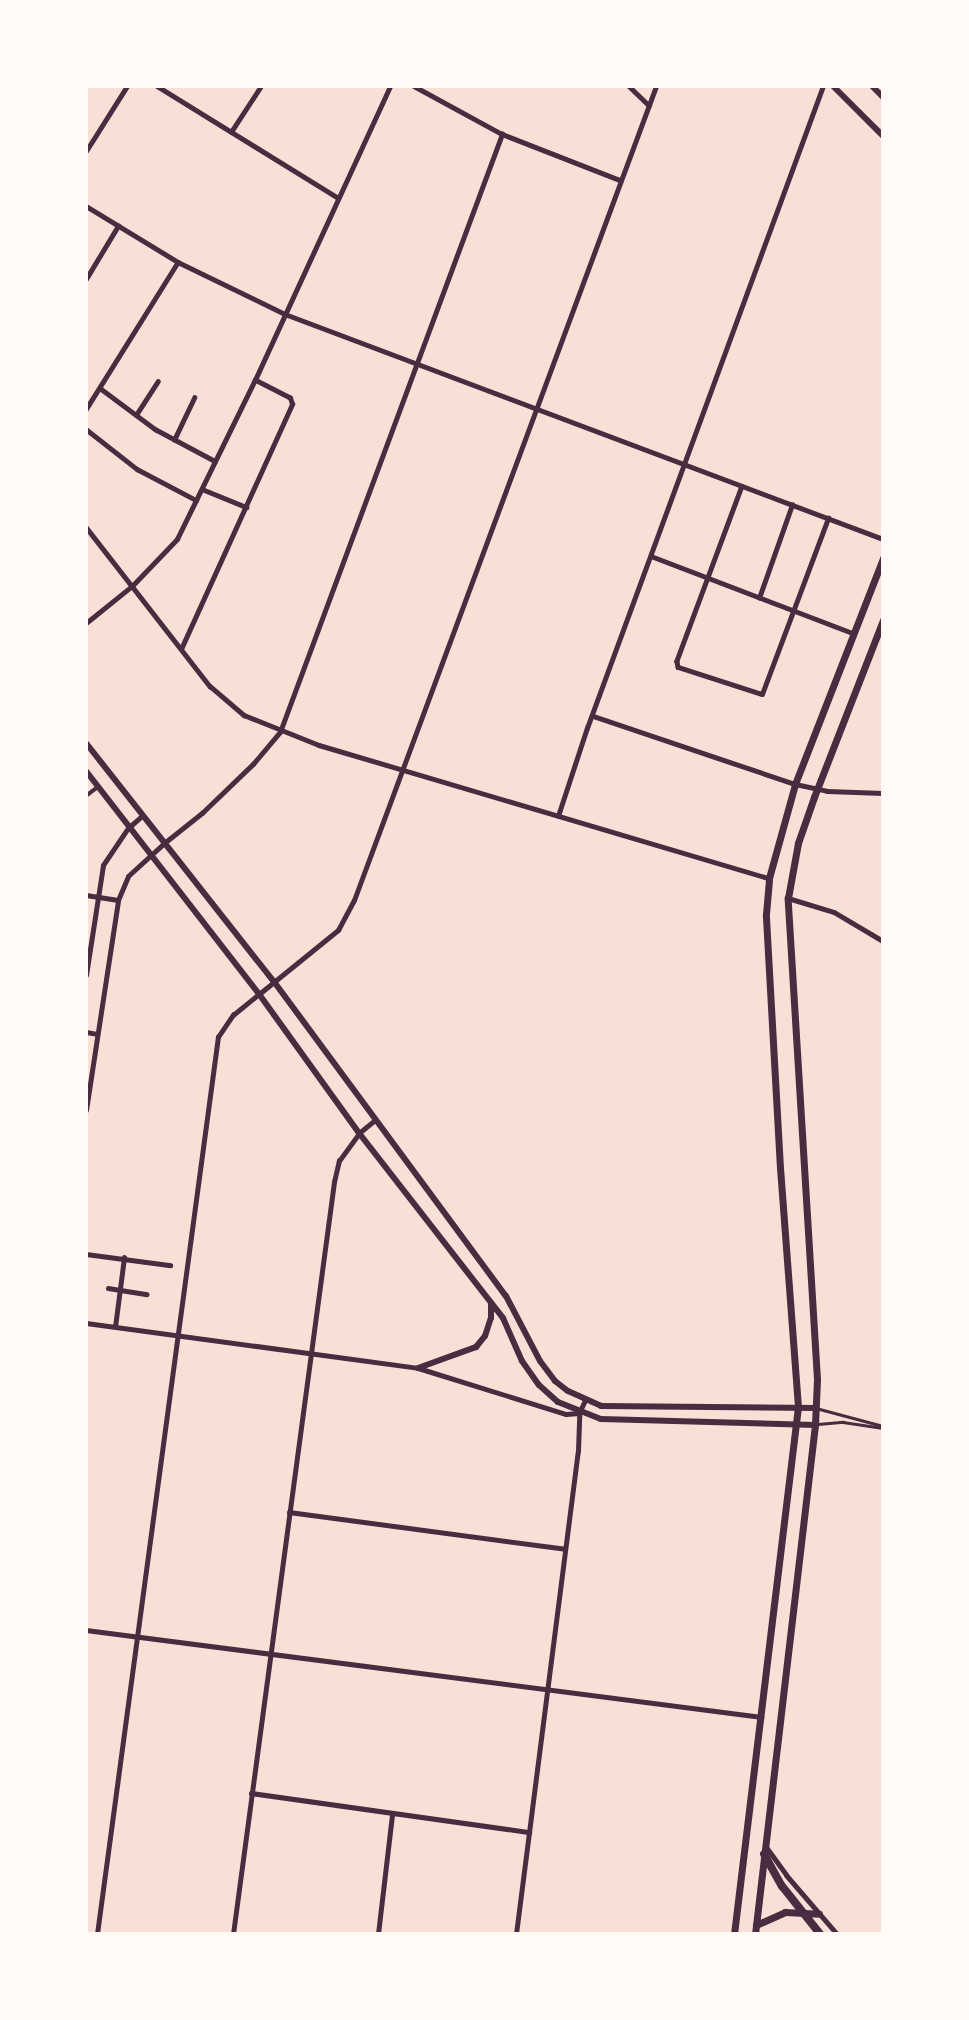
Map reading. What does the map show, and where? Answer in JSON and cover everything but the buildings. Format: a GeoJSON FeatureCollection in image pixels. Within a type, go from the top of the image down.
{"type":"FeatureCollection","features":[{"type":"Feature","properties":{"kind":"highway"},"geometry":{"type":"LineString","coordinates":[[765,1850],[782,1886],[820,1934]]}},
{"type":"Feature","properties":{"kind":"main road"},"geometry":{"type":"LineString","coordinates":[[833,86],[883,136]]}},
{"type":"Feature","properties":{"kind":"main road"},"geometry":{"type":"LineString","coordinates":[[872,86],[883,97]]}},
{"type":"Feature","properties":{"kind":"main road"},"geometry":{"type":"LineString","coordinates":[[734,1934],[798,1407],[780,1168],[766,914],[769,877],[795,784],[883,558]]}},
{"type":"Feature","properties":{"kind":"main road"},"geometry":{"type":"LineString","coordinates":[[755,1934],[816,1408],[815,1339],[788,898],[798,844],[816,789],[883,621]]}},
{"type":"Feature","properties":{"kind":"main road"},"geometry":{"type":"LineString","coordinates":[[86,743],[275,983],[506,1296],[540,1362],[555,1381],[601,1406],[816,1408]]}},
{"type":"Feature","properties":{"kind":"main road"},"geometry":{"type":"LineString","coordinates":[[86,771],[259,994],[359,1133],[503,1318],[522,1362],[539,1385],[558,1402],[579,1413],[601,1419],[815,1425]]}},
{"type":"Feature","properties":{"kind":"main road"},"geometry":{"type":"LineString","coordinates":[[418,1368],[476,1347],[485,1336],[491,1318],[491,1302]]}},
{"type":"Feature","properties":{"kind":"main road"},"geometry":{"type":"LineString","coordinates":[[756,1924],[777,1914],[819,1914]]}},
{"type":"Feature","properties":{"kind":"street"},"geometry":{"type":"LineString","coordinates":[[86,150],[127,86]]}},
{"type":"Feature","properties":{"kind":"street"},"geometry":{"type":"LineString","coordinates":[[157,86],[338,198]]}},
{"type":"Feature","properties":{"kind":"street"},"geometry":{"type":"LineString","coordinates":[[231,132],[261,86]]}},
{"type":"Feature","properties":{"kind":"street"},"geometry":{"type":"LineString","coordinates":[[86,622],[132,586],[173,544],[255,380],[390,86]]}},
{"type":"Feature","properties":{"kind":"street"},"geometry":{"type":"LineString","coordinates":[[414,86],[502,134],[620,180]]}},
{"type":"Feature","properties":{"kind":"street"},"geometry":{"type":"LineString","coordinates":[[629,86],[649,105]]}},
{"type":"Feature","properties":{"kind":"street"},"geometry":{"type":"LineString","coordinates":[[97,1934],[218,1037],[233,1015],[338,930],[354,900],[656,86]]}},
{"type":"Feature","properties":{"kind":"street"},"geometry":{"type":"LineString","coordinates":[[558,816],[650,556],[823,86]]}},
{"type":"Feature","properties":{"kind":"street"},"geometry":{"type":"LineString","coordinates":[[86,1110],[118,900],[128,876],[202,813],[253,764],[279,732],[502,134]]}},
{"type":"Feature","properties":{"kind":"street"},"geometry":{"type":"LineString","coordinates":[[86,206],[178,262],[285,314],[883,539]]}},
{"type":"Feature","properties":{"kind":"street"},"geometry":{"type":"LineString","coordinates":[[86,279],[118,226]]}},
{"type":"Feature","properties":{"kind":"street"},"geometry":{"type":"LineString","coordinates":[[86,410],[178,262]]}},
{"type":"Feature","properties":{"kind":"street"},"geometry":{"type":"LineString","coordinates":[[181,649],[292,404],[289,398],[255,380]]}},
{"type":"Feature","properties":{"kind":"street"},"geometry":{"type":"LineString","coordinates":[[136,415],[158,381]]}},
{"type":"Feature","properties":{"kind":"street"},"geometry":{"type":"LineString","coordinates":[[100,388],[174,440],[215,461]]}},
{"type":"Feature","properties":{"kind":"street"},"geometry":{"type":"LineString","coordinates":[[174,440],[194,398]]}},
{"type":"Feature","properties":{"kind":"street"},"geometry":{"type":"LineString","coordinates":[[86,429],[137,469],[196,500]]}},
{"type":"Feature","properties":{"kind":"street"},"geometry":{"type":"LineString","coordinates":[[741,485],[677,661],[678,667],[759,694],[764,691],[828,518]]}},
{"type":"Feature","properties":{"kind":"street"},"geometry":{"type":"LineString","coordinates":[[202,489],[246,507]]}},
{"type":"Feature","properties":{"kind":"street"},"geometry":{"type":"LineString","coordinates":[[759,598],[792,505]]}},
{"type":"Feature","properties":{"kind":"street"},"geometry":{"type":"LineString","coordinates":[[86,527],[210,686],[244,715],[279,732],[769,877]]}},
{"type":"Feature","properties":{"kind":"street"},"geometry":{"type":"LineString","coordinates":[[650,556],[854,634]]}},
{"type":"Feature","properties":{"kind":"street"},"geometry":{"type":"LineString","coordinates":[[593,716],[795,784],[816,789],[883,793]]}},
{"type":"Feature","properties":{"kind":"street"},"geometry":{"type":"LineString","coordinates":[[86,796],[98,787]]}},
{"type":"Feature","properties":{"kind":"street"},"geometry":{"type":"LineString","coordinates":[[86,975],[103,865],[128,828],[142,816]]}},
{"type":"Feature","properties":{"kind":"street"},"geometry":{"type":"LineString","coordinates":[[86,895],[118,900]]}},
{"type":"Feature","properties":{"kind":"street"},"geometry":{"type":"LineString","coordinates":[[788,898],[834,912],[883,942]]}},
{"type":"Feature","properties":{"kind":"street"},"geometry":{"type":"LineString","coordinates":[[86,1032],[97,1034]]}},
{"type":"Feature","properties":{"kind":"street"},"geometry":{"type":"LineString","coordinates":[[233,1934],[310,1353],[337,1172],[339,1161],[359,1133],[375,1120]]}},
{"type":"Feature","properties":{"kind":"street"},"geometry":{"type":"LineString","coordinates":[[86,1254],[170,1265]]}},
{"type":"Feature","properties":{"kind":"street"},"geometry":{"type":"LineString","coordinates":[[115,1327],[124,1258]]}},
{"type":"Feature","properties":{"kind":"street"},"geometry":{"type":"LineString","coordinates":[[108,1288],[147,1294]]}},
{"type":"Feature","properties":{"kind":"street"},"geometry":{"type":"LineString","coordinates":[[86,1323],[418,1368],[547,1409],[566,1414],[579,1413]]}},
{"type":"Feature","properties":{"kind":"street"},"geometry":{"type":"LineString","coordinates":[[516,1934],[578,1451],[579,1413],[586,1400]]}},
{"type":"Feature","properties":{"kind":"street"},"geometry":{"type":"LineString","coordinates":[[289,1512],[565,1549]]}},
{"type":"Feature","properties":{"kind":"street"},"geometry":{"type":"LineString","coordinates":[[86,1630],[761,1717]]}},
{"type":"Feature","properties":{"kind":"street"},"geometry":{"type":"LineString","coordinates":[[251,1793],[392,1815],[529,1832]]}},
{"type":"Feature","properties":{"kind":"street"},"geometry":{"type":"LineString","coordinates":[[378,1934],[392,1815]]}},
{"type":"Feature","properties":{"kind":"street"},"geometry":{"type":"LineString","coordinates":[[765,1850],[837,1934]]}},
{"type":"Feature","properties":{"kind":"lane"},"geometry":{"type":"LineString","coordinates":[[816,1408],[883,1427]]}},
{"type":"Feature","properties":{"kind":"lane"},"geometry":{"type":"LineString","coordinates":[[815,1425],[843,1422],[883,1427]]}}]}
